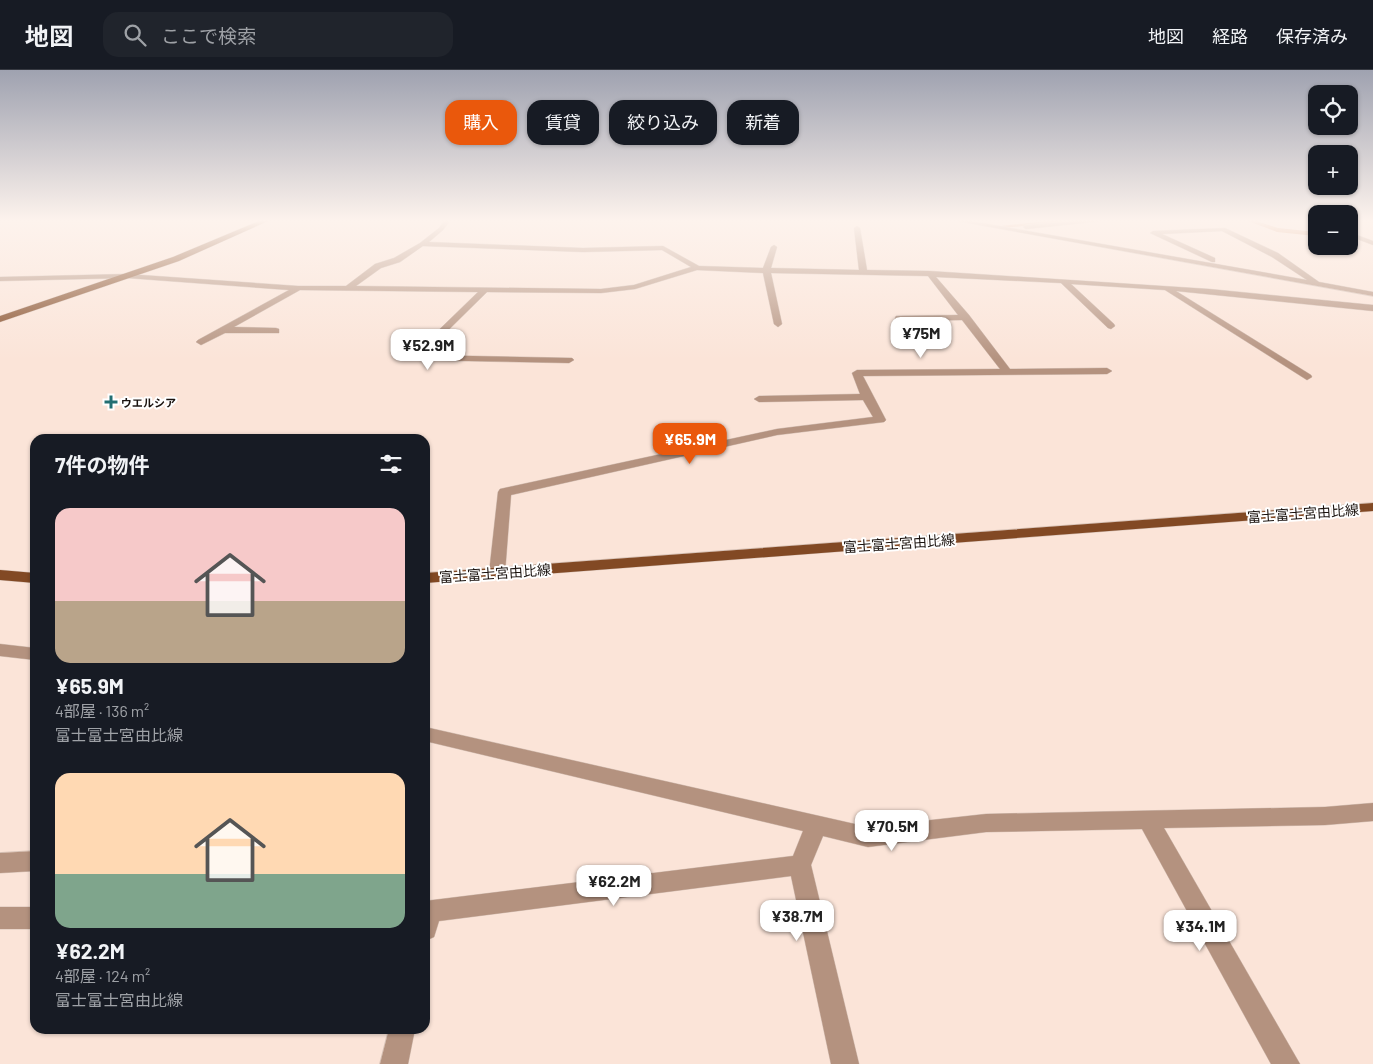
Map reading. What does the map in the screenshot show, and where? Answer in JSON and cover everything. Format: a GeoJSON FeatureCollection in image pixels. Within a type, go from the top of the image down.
{"type":"FeatureCollection","features":[{"type":"Feature","properties":{"kind":"main road"},"geometry":{"type":"LineString","coordinates":[[0,319],[152,267]]}},
{"type":"Feature","properties":{"kind":"main road","name":"富士富士宮由比線"},"geometry":{"type":"LineString","coordinates":[[430,578],[1373,507]]}},
{"type":"Feature","properties":{"kind":"main road"},"geometry":{"type":"LineString","coordinates":[[0,575],[30,578]]}},
{"type":"Feature","properties":{"kind":"street"},"geometry":{"type":"LineString","coordinates":[[348,288],[376,267]]}},
{"type":"Feature","properties":{"kind":"street"},"geometry":{"type":"LineString","coordinates":[[862,267],[863,272]]}},
{"type":"Feature","properties":{"kind":"street"},"geometry":{"type":"LineString","coordinates":[[1220,267],[1373,294]]}},
{"type":"Feature","properties":{"kind":"street"},"geometry":{"type":"LineString","coordinates":[[1294,267],[1320,285]]}},
{"type":"Feature","properties":{"kind":"street"},"geometry":{"type":"LineString","coordinates":[[0,279],[127,276],[298,288],[601,291],[635,287],[697,268],[980,273],[1373,308]]}},
{"type":"Feature","properties":{"kind":"street"},"geometry":{"type":"LineString","coordinates":[[766,270],[778,324]]}},
{"type":"Feature","properties":{"kind":"street"},"geometry":{"type":"LineString","coordinates":[[929,273],[951,303],[966,317],[992,348],[1007,371]]}},
{"type":"Feature","properties":{"kind":"street"},"geometry":{"type":"LineString","coordinates":[[1064,280],[1111,326]]}},
{"type":"Feature","properties":{"kind":"street"},"geometry":{"type":"LineString","coordinates":[[201,342],[298,288]]}},
{"type":"Feature","properties":{"kind":"street"},"geometry":{"type":"LineString","coordinates":[[1168,289],[1307,377]]}},
{"type":"Feature","properties":{"kind":"street"},"geometry":{"type":"LineString","coordinates":[[485,290],[415,358],[569,360]]}},
{"type":"Feature","properties":{"kind":"street"},"geometry":{"type":"LineString","coordinates":[[906,344],[899,318],[966,317]]}},
{"type":"Feature","properties":{"kind":"street"},"geometry":{"type":"LineString","coordinates":[[223,330],[276,331]]}},
{"type":"Feature","properties":{"kind":"street"},"geometry":{"type":"LineString","coordinates":[[497,573],[505,492],[777,432],[880,420],[857,373],[1107,371]]}},
{"type":"Feature","properties":{"kind":"street"},"geometry":{"type":"LineString","coordinates":[[759,399],[868,397]]}},
{"type":"Feature","properties":{"kind":"street"},"geometry":{"type":"LineString","coordinates":[[0,650],[30,653]]}},
{"type":"Feature","properties":{"kind":"street"},"geometry":{"type":"LineString","coordinates":[[430,735],[868,837],[986,823],[1324,816],[1373,812]]}},
{"type":"Feature","properties":{"kind":"street"},"geometry":{"type":"LineString","coordinates":[[1148,820],[1286,1064]]}},
{"type":"Feature","properties":{"kind":"street"},"geometry":{"type":"LineString","coordinates":[[816,826],[800,864],[846,1064]]}},
{"type":"Feature","properties":{"kind":"street"},"geometry":{"type":"LineString","coordinates":[[0,863],[30,861]]}},
{"type":"Feature","properties":{"kind":"street"},"geometry":{"type":"LineString","coordinates":[[430,916],[800,864]]}},
{"type":"Feature","properties":{"kind":"street"},"geometry":{"type":"LineString","coordinates":[[0,918],[30,918]]}},
{"type":"Feature","properties":{"kind":"street"},"geometry":{"type":"LineString","coordinates":[[394,1064],[401,1034]]}},
{"type":"Feature","properties":{"kind":"place","name":"ウエルシア"},"geometry":{"type":"Point","coordinates":[111,402]}}]}
